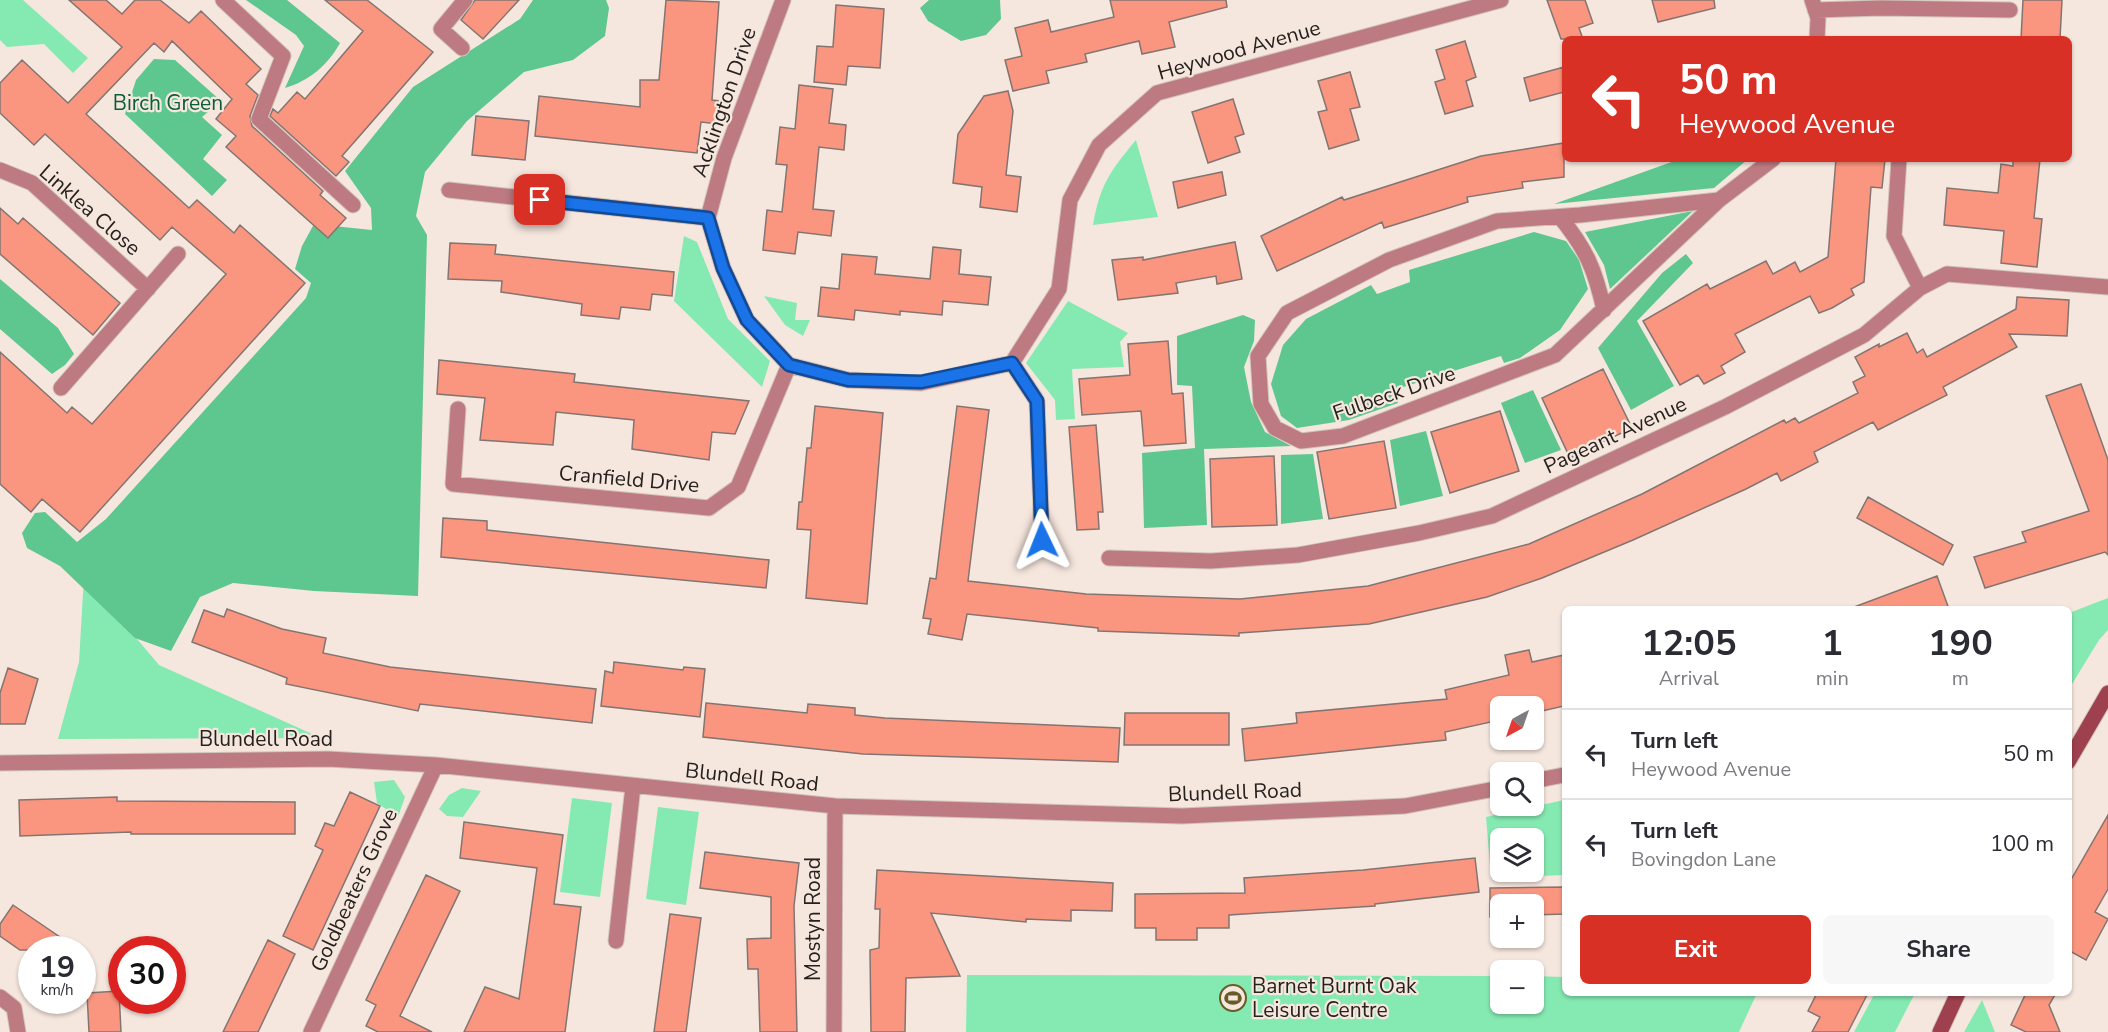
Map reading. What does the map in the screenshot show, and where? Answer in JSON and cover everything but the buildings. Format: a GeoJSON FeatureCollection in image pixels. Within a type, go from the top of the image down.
{"type":"FeatureCollection","features":[{"type":"Feature","properties":{"kind":"street"},"geometry":{"type":"LineString","coordinates":[[223,0],[283,56],[260,119],[353,206]]}},
{"type":"Feature","properties":{"kind":"street"},"geometry":{"type":"LineString","coordinates":[[462,48],[441,29],[465,0]]}},
{"type":"Feature","properties":{"kind":"street","name":"Acklington Drive"},"geometry":{"type":"LineString","coordinates":[[708,218],[724,158],[783,0]]}},
{"type":"Feature","properties":{"kind":"street","name":"Heywood Avenue"},"geometry":{"type":"LineString","coordinates":[[1012,363],[1059,289],[1070,200],[1099,145],[1157,93],[1501,0]]}},
{"type":"Feature","properties":{"kind":"street"},"geometry":{"type":"LineString","coordinates":[[1817,36],[1818,18],[1814,5],[2010,10]]}},
{"type":"Feature","properties":{"kind":"street","name":"Fulbeck Drive"},"geometry":{"type":"LineString","coordinates":[[1719,200],[1560,217],[1497,221],[1389,260],[1287,313],[1258,356],[1261,404],[1275,428],[1301,441],[1343,435],[1555,355],[1719,200],[1769,162]]}},
{"type":"Feature","properties":{"kind":"street"},"geometry":{"type":"LineString","coordinates":[[1899,162],[1894,236],[1920,288]]}},
{"type":"Feature","properties":{"kind":"street","name":"Linklea Close"},"geometry":{"type":"LineString","coordinates":[[0,170],[32,183],[148,289]]}},
{"type":"Feature","properties":{"kind":"street"},"geometry":{"type":"LineString","coordinates":[[449,190],[708,218],[723,268],[747,320],[789,365],[848,380],[921,382],[1012,363],[1037,401],[1042,540]]}},
{"type":"Feature","properties":{"kind":"street"},"geometry":{"type":"LineString","coordinates":[[1560,217],[1584,246],[1598,283],[1604,310]]}},
{"type":"Feature","properties":{"kind":"street"},"geometry":{"type":"LineString","coordinates":[[61,388],[178,254]]}},
{"type":"Feature","properties":{"kind":"street","name":"Pageant Avenue"},"geometry":{"type":"LineString","coordinates":[[1109,558],[1211,561],[1298,555],[1419,533],[1492,516],[1725,407],[1864,335],[1920,288],[1947,274],[2108,287]]}},
{"type":"Feature","properties":{"kind":"street","name":"Cranfield Drive"},"geometry":{"type":"LineString","coordinates":[[458,409],[453,483],[709,508],[738,487],[789,365]]}},
{"type":"Feature","properties":{"kind":"street"},"geometry":{"type":"LineString","coordinates":[[2072,743],[2108,693]]}},
{"type":"Feature","properties":{"kind":"street","name":"Blundell Road"},"geometry":{"type":"LineString","coordinates":[[0,763],[328,759],[436,765],[835,806],[1182,816],[1404,806],[1490,790]]}},
{"type":"Feature","properties":{"kind":"street","name":"Goldbeaters Grove"},"geometry":{"type":"LineString","coordinates":[[310,1032],[436,765]]}},
{"type":"Feature","properties":{"kind":"street"},"geometry":{"type":"LineString","coordinates":[[1544,780],[1562,776]]}},
{"type":"Feature","properties":{"kind":"street"},"geometry":{"type":"LineString","coordinates":[[616,941],[633,786]]}},
{"type":"Feature","properties":{"kind":"street","name":"Mostyn Road"},"geometry":{"type":"LineString","coordinates":[[834,1032],[835,806]]}},
{"type":"Feature","properties":{"kind":"street"},"geometry":{"type":"LineString","coordinates":[[1940,1032],[1957,996]]}},
{"type":"Feature","properties":{"kind":"street"},"geometry":{"type":"LineString","coordinates":[[0,997],[14,1008],[18,1032]]}},
{"type":"Feature","properties":{"kind":"green space","name":"Birch Green"},"geometry":{"type":"Polygon","coordinates":[[[0,0],[23,0],[88,58],[73,73],[44,44],[7,47],[0,40],[0,0]]]}},
{"type":"Feature","properties":{"kind":"green space"},"geometry":{"type":"Polygon","coordinates":[[[246,0],[287,0],[340,43],[317,71],[285,88],[304,46],[296,35],[246,0]]]}},
{"type":"Feature","properties":{"kind":"green space"},"geometry":{"type":"Polygon","coordinates":[[[533,0],[606,0],[609,8],[605,36],[573,60],[524,72],[467,121],[425,172],[416,216],[427,235],[418,596],[314,591],[233,583],[200,597],[171,651],[135,638],[60,566],[27,548],[22,533],[35,513],[45,512],[77,542],[106,519],[306,298],[311,283],[295,269],[302,246],[314,224],[372,230],[371,208],[345,171],[413,87],[520,19],[533,0]]]}},
{"type":"Feature","properties":{"kind":"green space"},"geometry":{"type":"Polygon","coordinates":[[[929,0],[1000,0],[1001,19],[986,35],[961,41],[928,21],[920,8],[929,0]]]}},
{"type":"Feature","properties":{"kind":"green space","name":"Birch Green"},"geometry":{"type":"Polygon","coordinates":[[[154,59],[175,60],[221,101],[202,117],[222,135],[203,159],[227,180],[212,196],[125,114],[136,80],[154,59]]]}},
{"type":"Feature","properties":{"kind":"green space"},"geometry":{"type":"Polygon","coordinates":[[[1136,140],[1158,217],[1093,225],[1099,199],[1107,179],[1136,140]]]}},
{"type":"Feature","properties":{"kind":"green space"},"geometry":{"type":"Polygon","coordinates":[[[1672,162],[1744,162],[1714,188],[1554,204],[1672,162]]]}},
{"type":"Feature","properties":{"kind":"green space"},"geometry":{"type":"Polygon","coordinates":[[[1693,211],[1610,289],[1604,265],[1585,232],[1693,211]]]}},
{"type":"Feature","properties":{"kind":"green space"},"geometry":{"type":"Polygon","coordinates":[[[1534,232],[1566,241],[1579,260],[1588,289],[1560,330],[1520,358],[1504,363],[1501,356],[1394,390],[1398,403],[1349,420],[1297,428],[1281,416],[1271,384],[1283,345],[1306,319],[1371,285],[1377,294],[1410,282],[1409,270],[1534,232]]]}},
{"type":"Feature","properties":{"kind":"green space"},"geometry":{"type":"Polygon","coordinates":[[[684,236],[697,242],[728,319],[770,361],[762,387],[674,301],[684,236]]]}},
{"type":"Feature","properties":{"kind":"green space"},"geometry":{"type":"Polygon","coordinates":[[[1686,254],[1693,263],[1637,321],[1674,386],[1631,410],[1598,348],[1662,273],[1686,254]]]}},
{"type":"Feature","properties":{"kind":"green space"},"geometry":{"type":"Polygon","coordinates":[[[0,279],[58,328],[74,354],[65,365],[52,374],[0,329],[0,279]]]}},
{"type":"Feature","properties":{"kind":"green space"},"geometry":{"type":"Polygon","coordinates":[[[764,296],[797,303],[795,320],[810,320],[803,336],[785,325],[764,296]]]}},
{"type":"Feature","properties":{"kind":"green space"},"geometry":{"type":"Polygon","coordinates":[[[1068,301],[1128,333],[1120,342],[1124,367],[1072,369],[1075,419],[1056,420],[1055,400],[1026,363],[1068,301]]]}},
{"type":"Feature","properties":{"kind":"green space"},"geometry":{"type":"Polygon","coordinates":[[[1243,315],[1255,320],[1254,341],[1244,367],[1251,402],[1265,432],[1291,446],[1204,449],[1207,525],[1144,528],[1142,453],[1195,448],[1192,386],[1177,385],[1177,336],[1243,315]]]}},
{"type":"Feature","properties":{"kind":"green space"},"geometry":{"type":"Polygon","coordinates":[[[1533,390],[1561,450],[1525,463],[1501,403],[1533,390]]]}},
{"type":"Feature","properties":{"kind":"green space"},"geometry":{"type":"Polygon","coordinates":[[[1426,431],[1443,496],[1400,506],[1390,440],[1426,431]]]}},
{"type":"Feature","properties":{"kind":"green space"},"geometry":{"type":"Polygon","coordinates":[[[1313,454],[1323,519],[1281,524],[1281,455],[1313,454]]]}},
{"type":"Feature","properties":{"kind":"green space"},"geometry":{"type":"Polygon","coordinates":[[[84,576],[159,665],[321,738],[58,739],[79,662],[84,576]]]}},
{"type":"Feature","properties":{"kind":"green space"},"geometry":{"type":"Polygon","coordinates":[[[2108,598],[2108,630],[2099,640],[2072,684],[2072,612],[2108,598]]]}},
{"type":"Feature","properties":{"kind":"green space"},"geometry":{"type":"Polygon","coordinates":[[[394,780],[405,797],[398,817],[377,803],[374,782],[394,780]]]}},
{"type":"Feature","properties":{"kind":"green space"},"geometry":{"type":"Polygon","coordinates":[[[462,788],[481,791],[463,817],[447,816],[439,809],[449,795],[462,788]]]}},
{"type":"Feature","properties":{"kind":"green space"},"geometry":{"type":"Polygon","coordinates":[[[572,798],[612,803],[600,897],[560,892],[572,798]]]}},
{"type":"Feature","properties":{"kind":"green space"},"geometry":{"type":"Polygon","coordinates":[[[1562,800],[1562,875],[1544,876],[1544,828],[1490,828],[1490,866],[1486,817],[1544,816],[1544,804],[1562,800]]]}},
{"type":"Feature","properties":{"kind":"green space"},"geometry":{"type":"Polygon","coordinates":[[[658,807],[699,812],[686,905],[646,899],[658,807]]]}},
{"type":"Feature","properties":{"kind":"green space","name":"Barnet Burnt Oak Leisure Centre"},"geometry":{"type":"Polygon","coordinates":[[[967,975],[1490,976],[1490,1014],[1544,1014],[1544,976],[1562,977],[1562,996],[1756,996],[1739,1032],[966,1032],[967,975]]]}},
{"type":"Feature","properties":{"kind":"green space"},"geometry":{"type":"Polygon","coordinates":[[[1873,996],[1913,996],[1895,1032],[1854,1032],[1873,996]]]}},
{"type":"Feature","properties":{"kind":"green space"},"geometry":{"type":"Polygon","coordinates":[[[1982,1000],[1995,1032],[1964,1032],[1982,1000]]]}},
{"type":"Feature","properties":{"kind":"place","name":"Barnet Burnt Oak Leisure Centre"},"geometry":{"type":"Point","coordinates":[1233,998]}},
{"type":"Feature","properties":{"kind":"route"},"geometry":{"type":"LineString","coordinates":[[540,200],[708,218],[723,268],[747,320],[789,365],[848,380],[921,382],[1012,363],[1037,401],[1042,540]]}}]}
